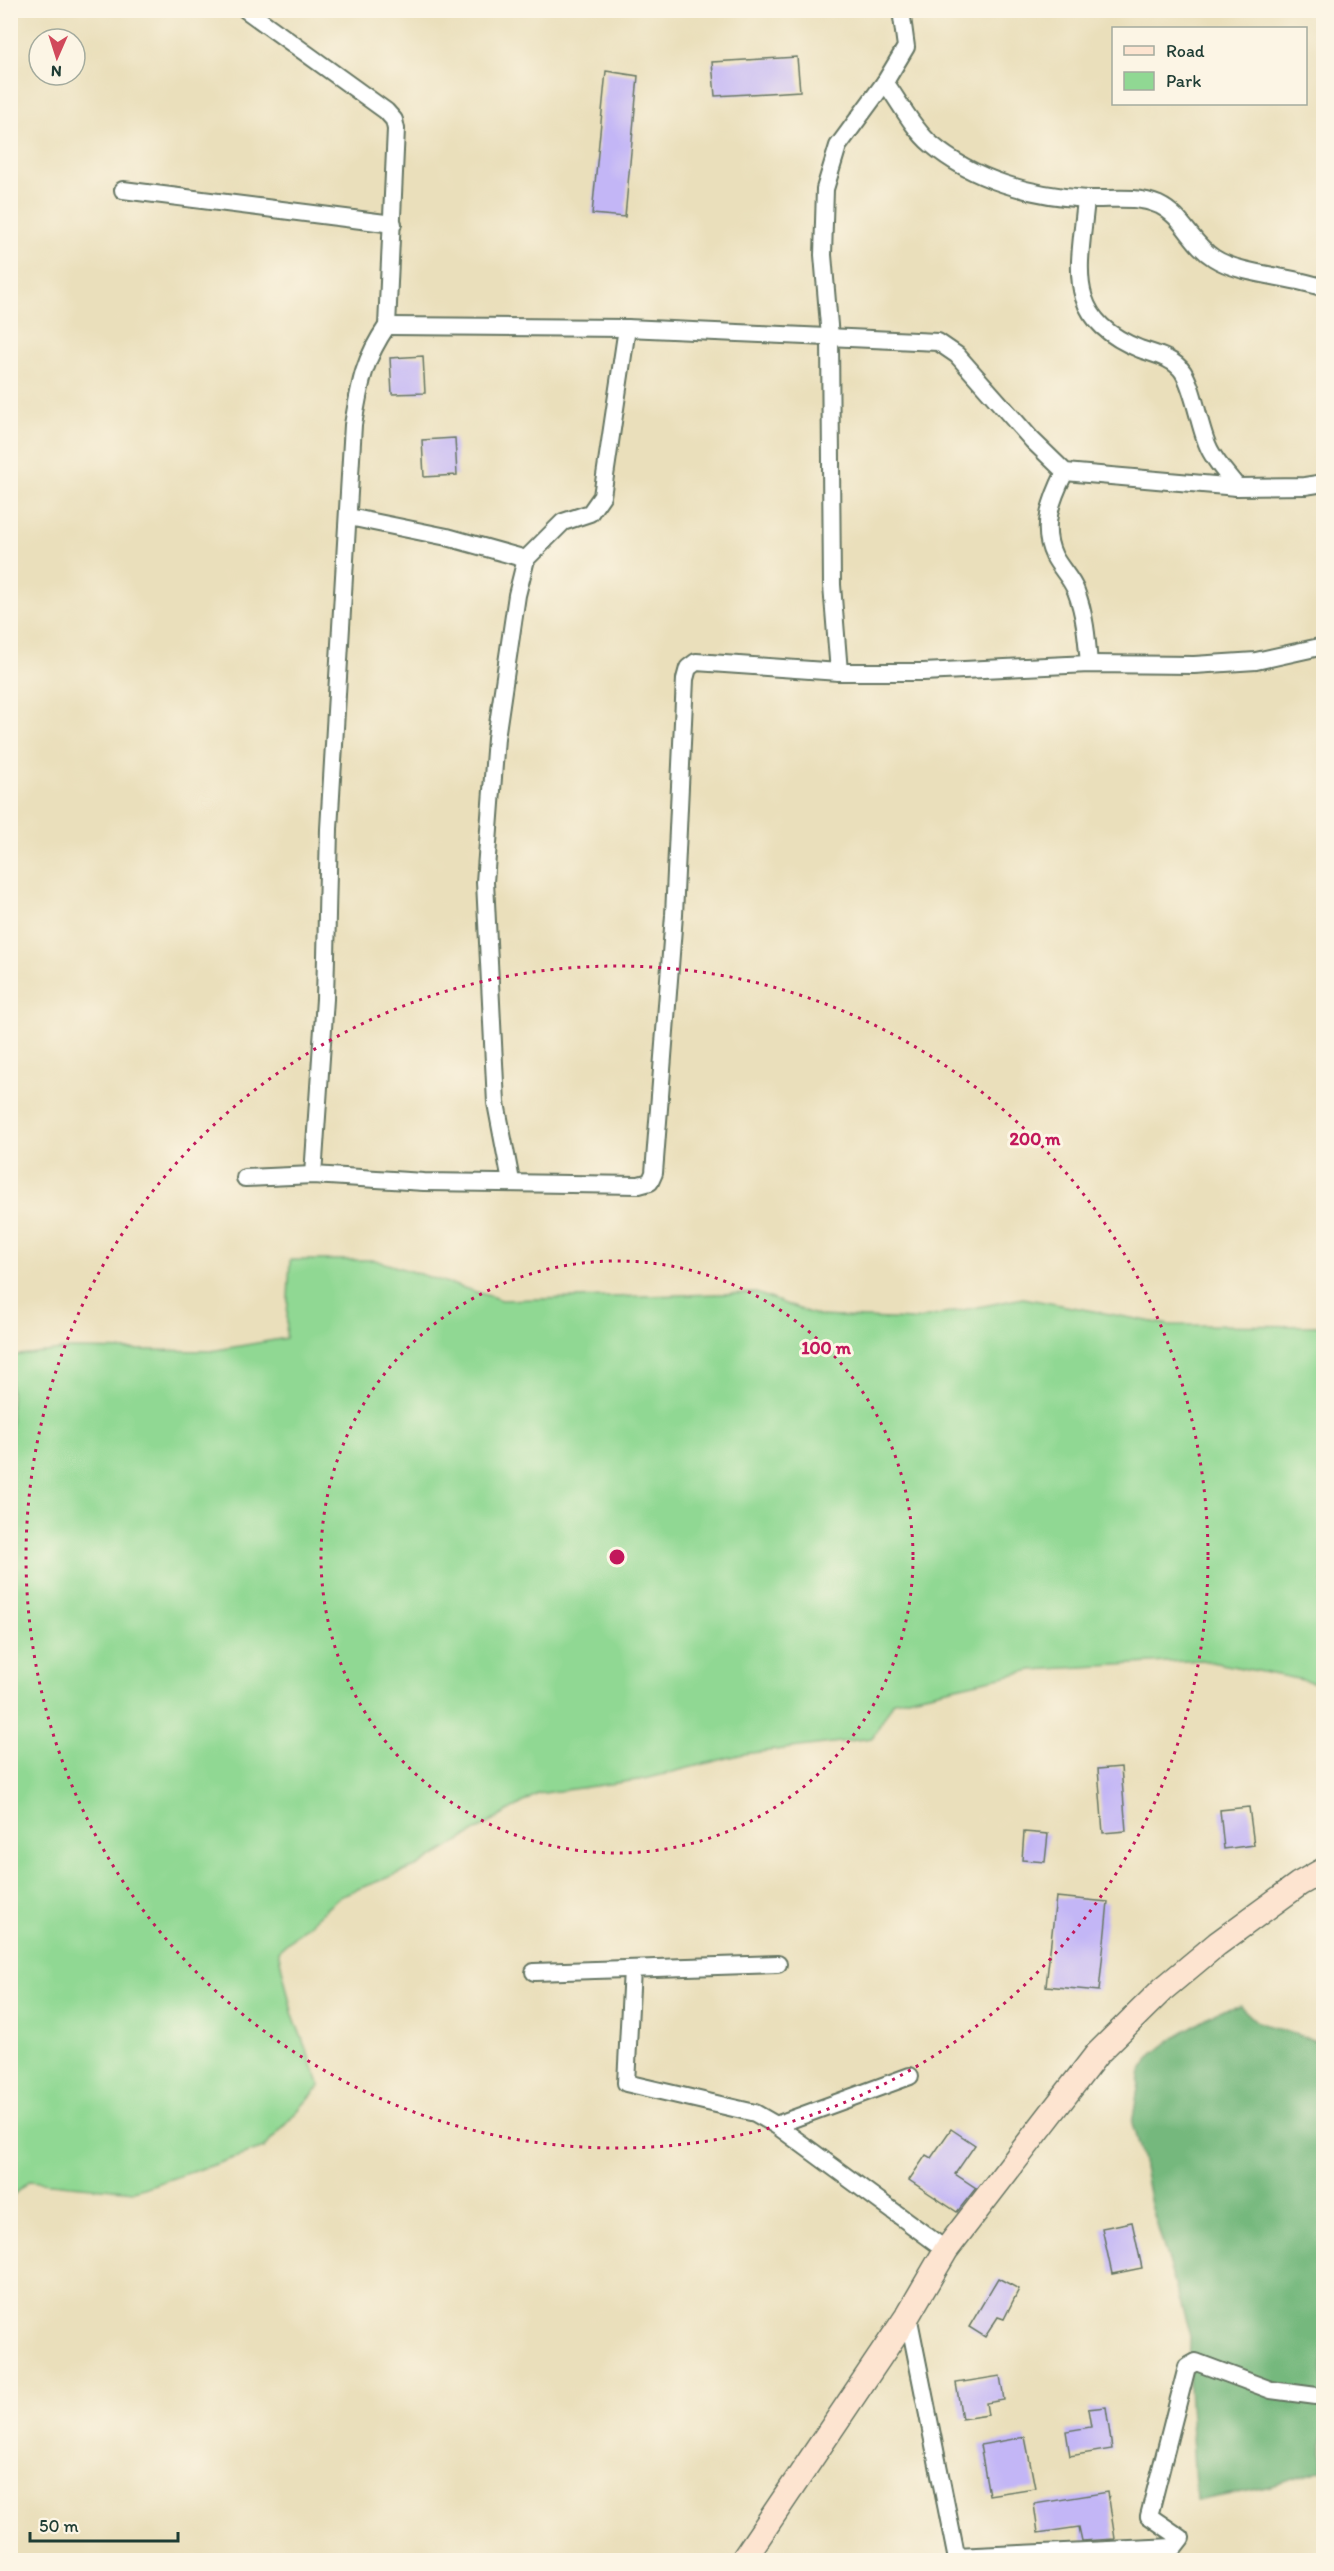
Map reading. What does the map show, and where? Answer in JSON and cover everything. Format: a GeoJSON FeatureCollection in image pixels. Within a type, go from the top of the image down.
{"type":"FeatureCollection","features":[{"type":"Feature","properties":{"kind":"street"},"geometry":{"type":"LineString","coordinates":[[246,10],[386,111],[394,120],[396,129],[387,326],[370,352],[359,389],[353,425],[329,829],[325,999],[314,1175]]}},
{"type":"Feature","properties":{"kind":"street"},"geometry":{"type":"LineString","coordinates":[[839,672],[832,574],[830,337],[824,255],[825,189],[838,146],[885,82],[906,47],[902,10]]}},
{"type":"Feature","properties":{"kind":"street"},"geometry":{"type":"LineString","coordinates":[[885,82],[929,143],[976,174],[1016,188],[1086,199],[1128,198],[1159,205],[1174,215],[1196,244],[1215,259],[1237,267],[1304,280],[1323,288]]}},
{"type":"Feature","properties":{"kind":"street"},"geometry":{"type":"LineString","coordinates":[[123,190],[393,224]]}},
{"type":"Feature","properties":{"kind":"street"},"geometry":{"type":"LineString","coordinates":[[1086,199],[1080,272],[1085,306],[1100,327],[1130,345],[1172,362],[1184,373],[1209,448],[1237,487]]}},
{"type":"Feature","properties":{"kind":"street"},"geometry":{"type":"LineString","coordinates":[[387,326],[627,328],[938,342],[957,355],[1032,440],[1065,472],[1237,487],[1305,486],[1323,483]]}},
{"type":"Feature","properties":{"kind":"street"},"geometry":{"type":"LineString","coordinates":[[511,1181],[496,1104],[485,882],[496,738],[518,595],[526,559],[564,522],[590,513],[602,496],[627,328]]}},
{"type":"Feature","properties":{"kind":"street"},"geometry":{"type":"LineString","coordinates":[[1065,472],[1049,508],[1047,533],[1053,554],[1076,590],[1086,627],[1089,664]]}},
{"type":"Feature","properties":{"kind":"street"},"geometry":{"type":"LineString","coordinates":[[349,517],[447,537],[526,559]]}},
{"type":"Feature","properties":{"kind":"street"},"geometry":{"type":"LineString","coordinates":[[244,1178],[314,1175],[424,1182],[511,1181],[639,1185],[650,1182],[654,1173],[674,915],[685,679],[688,668],[696,662],[839,672],[923,672],[1089,664],[1194,665],[1256,661],[1323,646]]}},
{"type":"Feature","properties":{"kind":"street"},"geometry":{"type":"LineString","coordinates":[[743,2560],[908,2315],[946,2250],[1097,2054],[1163,1989],[1217,1944],[1291,1889],[1323,1870]]}},
{"type":"Feature","properties":{"kind":"street"},"geometry":{"type":"LineString","coordinates":[[534,1972],[778,1964]]}},
{"type":"Feature","properties":{"kind":"street"},"geometry":{"type":"LineString","coordinates":[[632,1969],[626,2083],[756,2113],[776,2125],[946,2250]]}},
{"type":"Feature","properties":{"kind":"street"},"geometry":{"type":"LineString","coordinates":[[776,2125],[910,2076]]}},
{"type":"Feature","properties":{"kind":"street"},"geometry":{"type":"LineString","coordinates":[[908,2315],[956,2559],[1174,2547],[1181,2538],[1149,2516],[1187,2367],[1191,2363],[1196,2362],[1271,2390],[1323,2397]]}},
{"type":"Feature","properties":{"kind":"green space"},"geometry":{"type":"Polygon","coordinates":[[[290,1260],[375,1260],[502,1300],[756,1293],[818,1316],[913,1320],[1023,1298],[1169,1325],[1323,1326],[1323,1684],[1201,1660],[1032,1670],[894,1701],[872,1738],[743,1754],[645,1779],[537,1794],[418,1866],[342,1895],[278,1951],[292,2012],[320,2086],[264,2148],[134,2191],[29,2181],[11,2197],[11,1356],[71,1349],[211,1351],[286,1338],[290,1260]]]}},
{"type":"Feature","properties":{"kind":"green space"},"geometry":{"type":"Polygon","coordinates":[[[1240,2006],[1257,2022],[1316,2041],[1323,2039],[1323,2470],[1267,2487],[1196,2501],[1189,2386],[1190,2335],[1151,2205],[1142,2157],[1132,2124],[1141,2071],[1152,2055],[1176,2036],[1218,2011],[1240,2006]]]}},
{"type":"Feature","properties":{"kind":"building"},"geometry":{"type":"Polygon","coordinates":[[[797,57],[800,91],[715,96],[712,62],[797,57]]]}},
{"type":"Feature","properties":{"kind":"building"},"geometry":{"type":"Polygon","coordinates":[[[606,71],[638,76],[625,217],[592,214],[606,71]]]}},
{"type":"Feature","properties":{"kind":"building"},"geometry":{"type":"Polygon","coordinates":[[[423,356],[425,393],[392,394],[390,358],[423,356]]]}},
{"type":"Feature","properties":{"kind":"building"},"geometry":{"type":"Polygon","coordinates":[[[455,438],[457,475],[424,477],[422,440],[455,438]]]}},
{"type":"Feature","properties":{"kind":"building"},"geometry":{"type":"Polygon","coordinates":[[[1121,1767],[1126,1831],[1103,1833],[1098,1769],[1121,1767]]]}},
{"type":"Feature","properties":{"kind":"building"},"geometry":{"type":"Polygon","coordinates":[[[1249,1807],[1254,1845],[1224,1849],[1220,1810],[1249,1807]]]}},
{"type":"Feature","properties":{"kind":"building"},"geometry":{"type":"Polygon","coordinates":[[[1024,1832],[1048,1834],[1045,1862],[1022,1860],[1024,1832]]]}},
{"type":"Feature","properties":{"kind":"building"},"geometry":{"type":"Polygon","coordinates":[[[1056,1897],[1108,1902],[1099,1991],[1046,1986],[1056,1897]]]}},
{"type":"Feature","properties":{"kind":"building"},"geometry":{"type":"Polygon","coordinates":[[[951,2129],[975,2145],[955,2174],[976,2188],[957,2212],[909,2180],[926,2155],[931,2158],[951,2129]]]}},
{"type":"Feature","properties":{"kind":"building"},"geometry":{"type":"Polygon","coordinates":[[[1132,2222],[1142,2268],[1112,2274],[1102,2228],[1132,2222]]]}},
{"type":"Feature","properties":{"kind":"building"},"geometry":{"type":"Polygon","coordinates":[[[998,2278],[1019,2289],[1004,2319],[998,2317],[985,2337],[969,2327],[998,2278]]]}},
{"type":"Feature","properties":{"kind":"building"},"geometry":{"type":"Polygon","coordinates":[[[1000,2376],[1004,2400],[986,2403],[988,2415],[962,2419],[956,2383],[1000,2376]]]}},
{"type":"Feature","properties":{"kind":"building"},"geometry":{"type":"Polygon","coordinates":[[[1106,2407],[1112,2449],[1070,2456],[1066,2431],[1091,2427],[1088,2409],[1106,2407]]]}},
{"type":"Feature","properties":{"kind":"building"},"geometry":{"type":"Polygon","coordinates":[[[1025,2437],[1035,2488],[989,2495],[980,2445],[1025,2437]]]}},
{"type":"Feature","properties":{"kind":"building"},"geometry":{"type":"Polygon","coordinates":[[[1108,2492],[1115,2539],[1082,2541],[1079,2527],[1038,2533],[1034,2504],[1108,2492]]]}}]}
